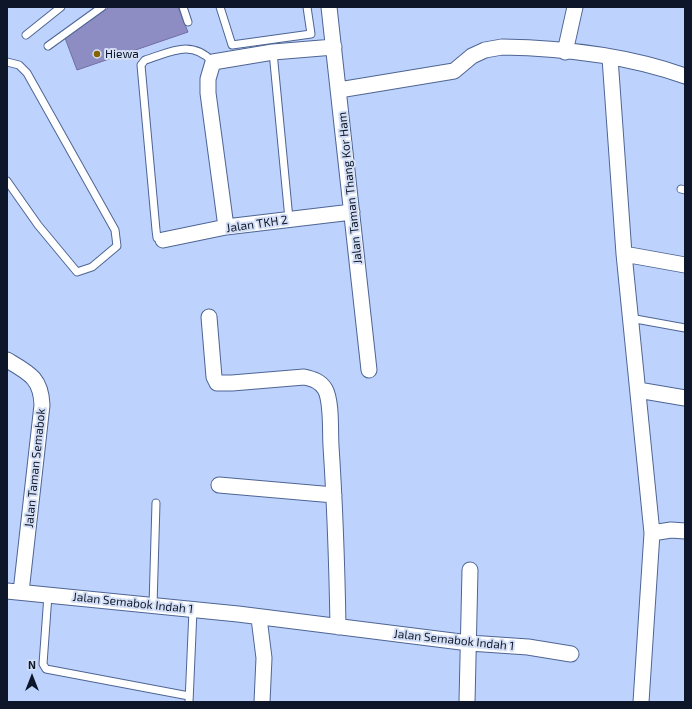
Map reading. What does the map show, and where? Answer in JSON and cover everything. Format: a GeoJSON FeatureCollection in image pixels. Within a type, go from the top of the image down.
{"type":"FeatureCollection","features":[{"type":"Feature","properties":{"kind":"street","name":"Jalan Taman Thang Kor Ham"},"geometry":{"type":"LineString","coordinates":[[329,7],[340,90],[369,370]]}},
{"type":"Feature","properties":{"kind":"street"},"geometry":{"type":"LineString","coordinates":[[565,52],[575,7]]}},
{"type":"Feature","properties":{"kind":"street"},"geometry":{"type":"LineString","coordinates":[[226,227],[208,93],[208,80],[213,62],[273,52],[334,47]]}},
{"type":"Feature","properties":{"kind":"street"},"geometry":{"type":"LineString","coordinates":[[340,90],[454,71],[472,56],[485,50],[502,47],[565,52],[610,58],[657,67],[685,76]]}},
{"type":"Feature","properties":{"kind":"street"},"geometry":{"type":"LineString","coordinates":[[610,58],[624,254],[652,533],[641,702]]}},
{"type":"Feature","properties":{"kind":"street","name":"Jalan TKH 2"},"geometry":{"type":"LineString","coordinates":[[163,240],[226,227],[352,212]]}},
{"type":"Feature","properties":{"kind":"street"},"geometry":{"type":"LineString","coordinates":[[624,254],[685,265]]}},
{"type":"Feature","properties":{"kind":"street"},"geometry":{"type":"LineString","coordinates":[[209,317],[214,377],[217,382],[232,384],[304,377],[320,383],[325,389],[328,403],[334,495],[338,627]]}},
{"type":"Feature","properties":{"kind":"street","name":"Jalan Taman Semabok"},"geometry":{"type":"LineString","coordinates":[[7,360],[28,372],[37,382],[41,392],[42,405],[14,591]]}},
{"type":"Feature","properties":{"kind":"street"},"geometry":{"type":"LineString","coordinates":[[638,390],[685,398]]}},
{"type":"Feature","properties":{"kind":"street"},"geometry":{"type":"LineString","coordinates":[[219,485],[334,495]]}},
{"type":"Feature","properties":{"kind":"street"},"geometry":{"type":"LineString","coordinates":[[652,533],[671,530],[685,531]]}},
{"type":"Feature","properties":{"kind":"street"},"geometry":{"type":"LineString","coordinates":[[467,702],[470,570]]}},
{"type":"Feature","properties":{"kind":"street","name":"Jalan Semabok Indah 1"},"geometry":{"type":"LineString","coordinates":[[14,591],[193,610],[571,654]]}},
{"type":"Feature","properties":{"kind":"street"},"geometry":{"type":"LineString","coordinates":[[259,618],[263,635],[264,658],[262,702]]}},
{"type":"Feature","properties":{"kind":"lane"},"geometry":{"type":"LineString","coordinates":[[26,35],[61,7]]}},
{"type":"Feature","properties":{"kind":"lane"},"geometry":{"type":"LineString","coordinates":[[48,46],[102,7]]}},
{"type":"Feature","properties":{"kind":"lane"},"geometry":{"type":"LineString","coordinates":[[183,7],[188,22]]}},
{"type":"Feature","properties":{"kind":"lane"},"geometry":{"type":"LineString","coordinates":[[220,7],[232,45],[311,34],[307,7]]}},
{"type":"Feature","properties":{"kind":"lane"},"geometry":{"type":"LineString","coordinates":[[163,240],[158,238],[156,230],[140,65],[145,60],[186,48],[199,50],[213,62]]}},
{"type":"Feature","properties":{"kind":"lane"},"geometry":{"type":"LineString","coordinates":[[273,52],[289,219]]}},
{"type":"Feature","properties":{"kind":"lane"},"geometry":{"type":"LineString","coordinates":[[7,62],[19,65],[27,73],[115,230],[117,246],[92,267],[76,272],[38,224],[7,181]]}},
{"type":"Feature","properties":{"kind":"lane"},"geometry":{"type":"LineString","coordinates":[[630,318],[685,328]]}},
{"type":"Feature","properties":{"kind":"lane"},"geometry":{"type":"LineString","coordinates":[[153,606],[156,503]]}},
{"type":"Feature","properties":{"kind":"lane"},"geometry":{"type":"LineString","coordinates":[[48,595],[43,664],[46,669],[189,699],[193,610]]}},
{"type":"Feature","properties":{"kind":"building","name":"Hiewa"},"geometry":{"type":"Polygon","coordinates":[[[110,7],[178,7],[188,32],[77,70],[65,38],[110,7]]]}},
{"type":"Feature","properties":{"kind":"place","name":"Hiewa"},"geometry":{"type":"Point","coordinates":[97,54]}}]}
